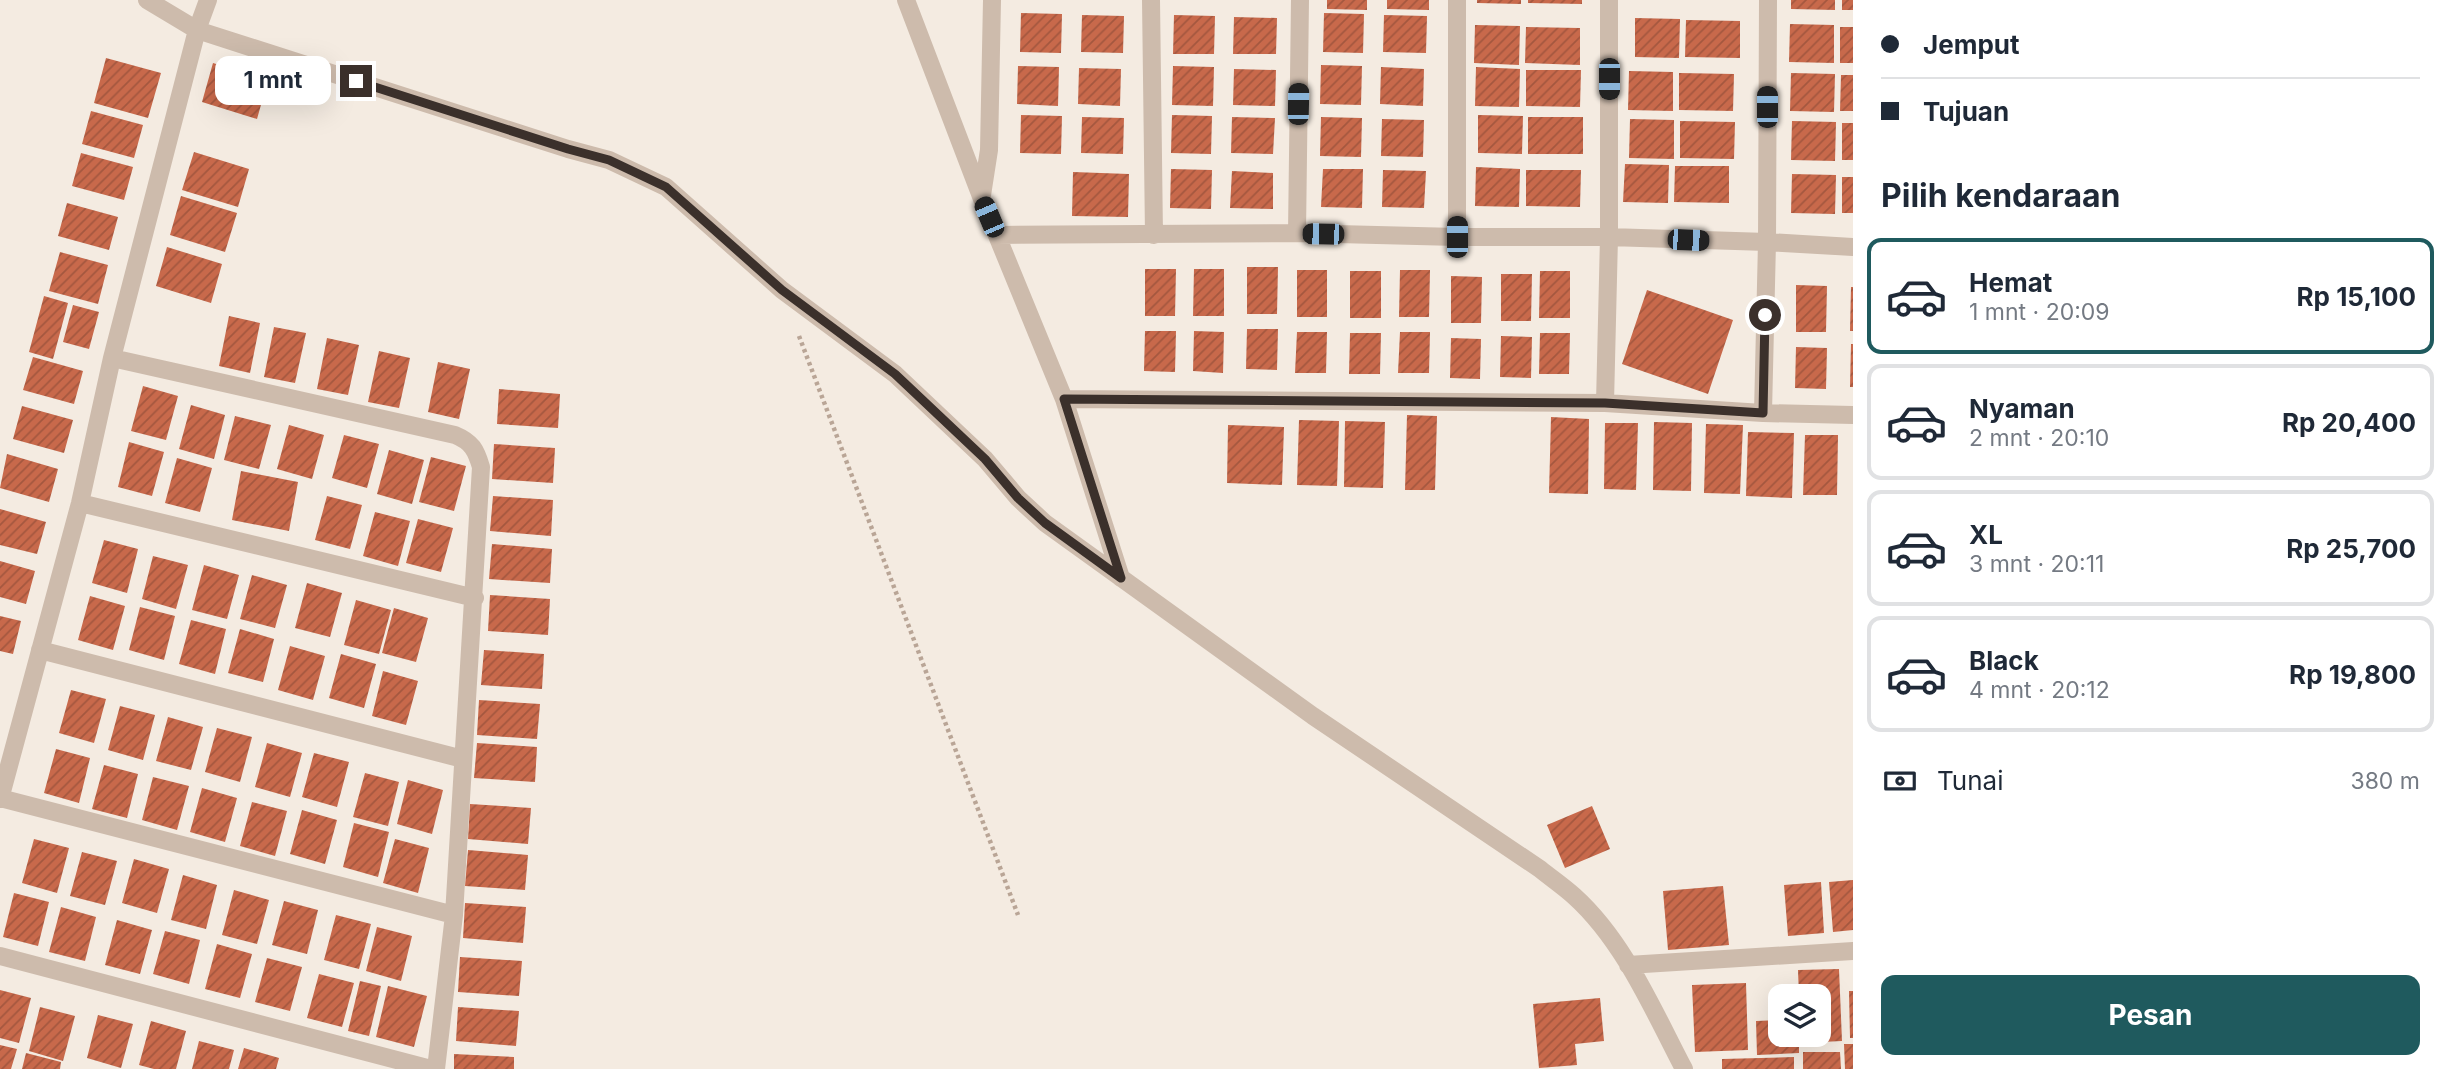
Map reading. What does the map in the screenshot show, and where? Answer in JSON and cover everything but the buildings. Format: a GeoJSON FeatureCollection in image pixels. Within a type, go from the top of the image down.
{"type":"FeatureCollection","features":[{"type":"Feature","properties":{"kind":"street"},"geometry":{"type":"LineString","coordinates":[[147,0],[197,30],[609,160],[666,187],[782,290],[895,374],[985,459],[1018,498],[1045,523],[1313,716],[1540,869],[1575,897],[1601,926],[1629,965],[1684,1069]]}},
{"type":"Feature","properties":{"kind":"street"},"geometry":{"type":"LineString","coordinates":[[208,0],[197,30],[112,358],[80,503],[0,799],[454,915]]}},
{"type":"Feature","properties":{"kind":"street"},"geometry":{"type":"LineString","coordinates":[[905,0],[982,199],[1064,399],[1121,578]]}},
{"type":"Feature","properties":{"kind":"street"},"geometry":{"type":"LineString","coordinates":[[982,199],[989,150],[992,0]]}},
{"type":"Feature","properties":{"kind":"street"},"geometry":{"type":"LineString","coordinates":[[1152,0],[1154,234]]}},
{"type":"Feature","properties":{"kind":"street"},"geometry":{"type":"LineString","coordinates":[[1297,233],[1300,0]]}},
{"type":"Feature","properties":{"kind":"street"},"geometry":{"type":"LineString","coordinates":[[1457,0],[1457,237]]}},
{"type":"Feature","properties":{"kind":"street"},"geometry":{"type":"LineString","coordinates":[[1605,403],[1609,237],[1609,0]]}},
{"type":"Feature","properties":{"kind":"street"},"geometry":{"type":"LineString","coordinates":[[1763,413],[1768,0]]}},
{"type":"Feature","properties":{"kind":"street"},"geometry":{"type":"LineString","coordinates":[[997,234],[1297,233],[1609,237],[1853,247]]}},
{"type":"Feature","properties":{"kind":"street"},"geometry":{"type":"LineString","coordinates":[[112,358],[455,435],[470,441],[477,453],[481,467],[475,598],[454,915],[436,1069]]}},
{"type":"Feature","properties":{"kind":"street"},"geometry":{"type":"LineString","coordinates":[[1064,399],[1605,403],[1763,413],[1853,415]]}},
{"type":"Feature","properties":{"kind":"street"},"geometry":{"type":"LineString","coordinates":[[80,503],[475,598]]}},
{"type":"Feature","properties":{"kind":"street"},"geometry":{"type":"LineString","coordinates":[[40,650],[463,759]]}},
{"type":"Feature","properties":{"kind":"street"},"geometry":{"type":"LineString","coordinates":[[1629,965],[1853,951]]}},
{"type":"Feature","properties":{"kind":"street"},"geometry":{"type":"LineString","coordinates":[[0,956],[431,1069]]}},
{"type":"Feature","properties":{"kind":"path"},"geometry":{"type":"LineString","coordinates":[[782,290],[1018,915]]}},
{"type":"Feature","properties":{"kind":"route"},"geometry":{"type":"LineString","coordinates":[[356,81],[609,160],[666,187],[782,290],[895,374],[985,459],[1018,498],[1045,523],[1121,578],[1064,399],[1605,403],[1763,413],[1765,315]]}}]}
